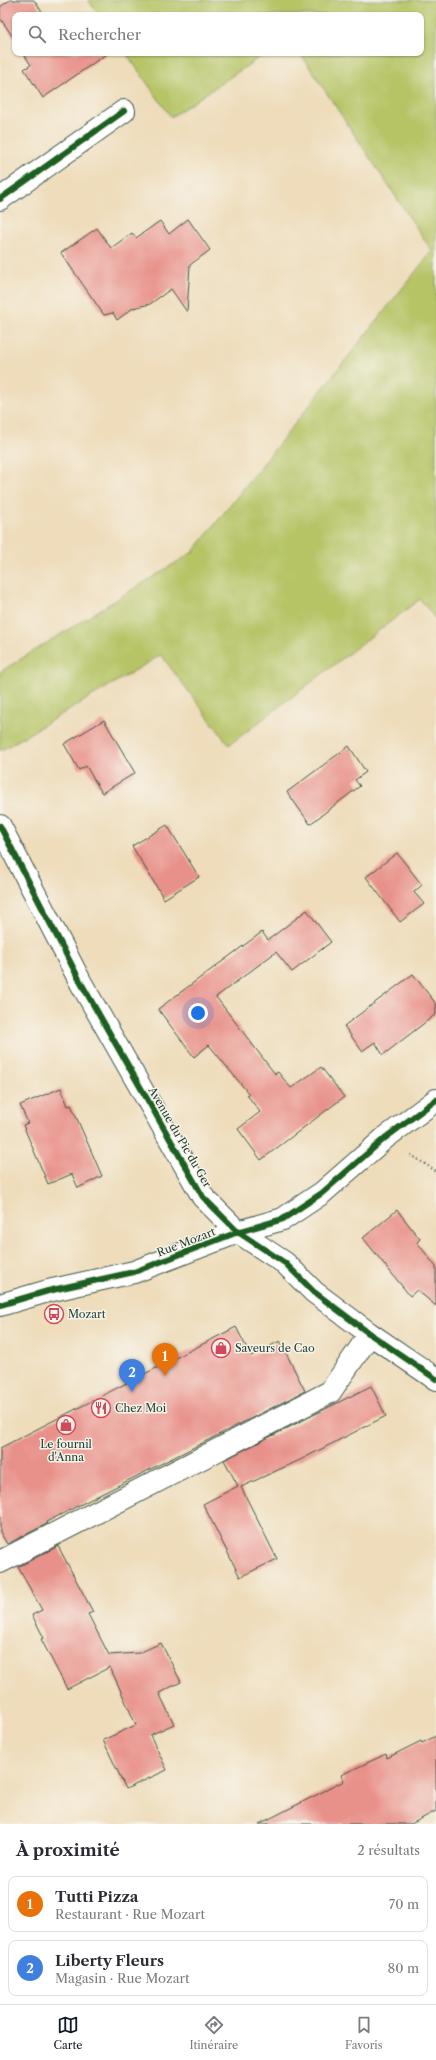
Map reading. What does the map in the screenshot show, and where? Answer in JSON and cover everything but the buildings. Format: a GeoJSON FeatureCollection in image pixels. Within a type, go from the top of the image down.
{"type":"FeatureCollection","features":[{"type":"Feature","properties":{"kind":"street"},"geometry":{"type":"LineString","coordinates":[[0,199],[124,111]]}},
{"type":"Feature","properties":{"kind":"street","name":"Avenue du Pic du Ger"},"geometry":{"type":"LineString","coordinates":[[0,826],[81,983],[203,1197],[238,1232],[285,1263],[314,1292],[370,1334],[436,1379]]}},
{"type":"Feature","properties":{"kind":"street","name":"Rue Mozart"},"geometry":{"type":"LineString","coordinates":[[0,1305],[48,1291],[134,1272],[238,1232],[283,1219],[322,1193],[385,1138],[436,1100]]}},
{"type":"Feature","properties":{"kind":"street"},"geometry":{"type":"LineString","coordinates":[[0,1562],[330,1392],[370,1334]]}},
{"type":"Feature","properties":{"kind":"green space"},"geometry":{"type":"Polygon","coordinates":[[[88,0],[436,0],[436,620],[420,599],[229,745],[161,655],[0,751],[0,672],[193,552],[432,251],[302,56],[424,56],[424,12],[97,12],[88,0]]]}},
{"type":"Feature","properties":{"kind":"green space"},"geometry":{"type":"Polygon","coordinates":[[[128,56],[262,56],[171,117],[128,56]]]}},
{"type":"Feature","properties":{"kind":"cycle path"},"geometry":{"type":"LineString","coordinates":[[0,199],[124,111]]}},
{"type":"Feature","properties":{"kind":"cycle path"},"geometry":{"type":"LineString","coordinates":[[0,826],[81,983],[203,1197],[238,1232],[285,1263],[314,1292],[370,1334],[436,1379]]}},
{"type":"Feature","properties":{"kind":"cycle path"},"geometry":{"type":"LineString","coordinates":[[0,1305],[48,1291],[134,1272],[238,1232],[283,1219],[322,1193],[385,1138],[436,1100]]}},
{"type":"Feature","properties":{"kind":"place","name":"Mozart"},"geometry":{"type":"Point","coordinates":[54,1314]}},
{"type":"Feature","properties":{"kind":"place","name":"Saveurs de Cao"},"geometry":{"type":"Point","coordinates":[221,1348]}},
{"type":"Feature","properties":{"kind":"place","name":"Tutti Pizza"},"geometry":{"type":"Point","coordinates":[165,1376]}},
{"type":"Feature","properties":{"kind":"place","name":"Liberty Fleurs"},"geometry":{"type":"Point","coordinates":[132,1392]}},
{"type":"Feature","properties":{"kind":"place","name":"Chez Moi"},"geometry":{"type":"Point","coordinates":[101,1408]}},
{"type":"Feature","properties":{"kind":"place","name":"Le fournil d'Anna"},"geometry":{"type":"Point","coordinates":[66,1425]}}]}
